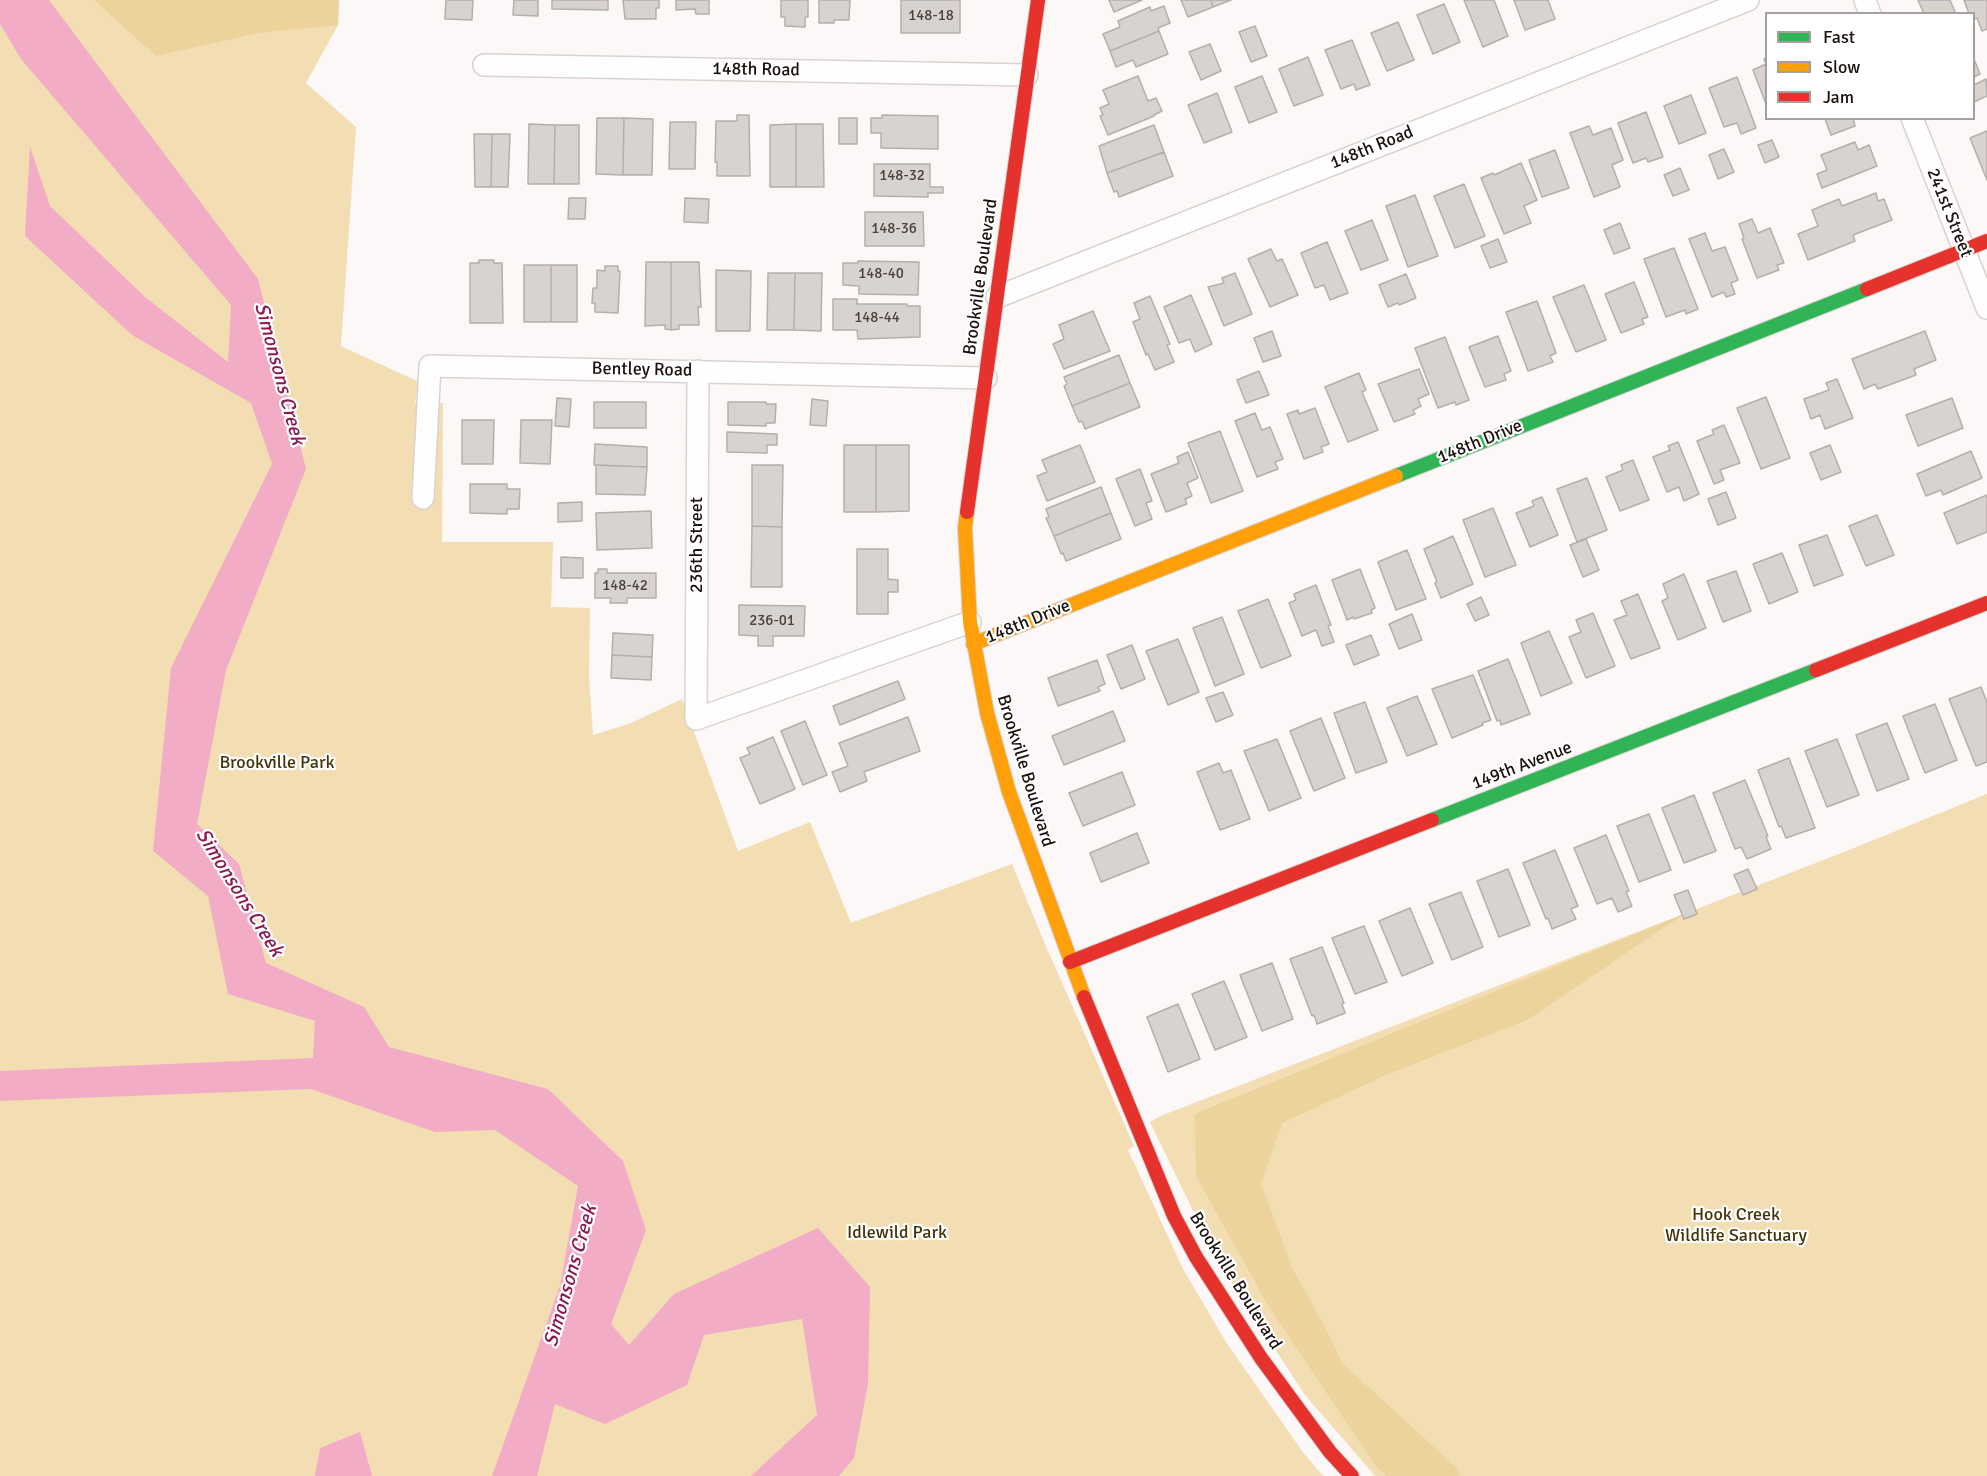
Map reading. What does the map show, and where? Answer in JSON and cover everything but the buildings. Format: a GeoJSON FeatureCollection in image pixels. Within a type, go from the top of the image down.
{"type":"FeatureCollection","features":[{"type":"Feature","properties":{"kind":"street","name":"Brookville Boulevard"},"geometry":{"type":"LineString","coordinates":[[1038,0],[965,528],[970,622],[987,714],[1009,792],[1070,962],[1174,1216],[1196,1257],[1261,1358],[1330,1452],[1352,1476]]}},
{"type":"Feature","properties":{"kind":"street","name":"148th Road"},"geometry":{"type":"LineString","coordinates":[[997,297],[1748,0]]}},
{"type":"Feature","properties":{"kind":"street","name":"148th Road"},"geometry":{"type":"LineString","coordinates":[[484,65],[1027,75]]}},
{"type":"Feature","properties":{"kind":"street","name":"241st Street"},"geometry":{"type":"LineString","coordinates":[[1913,120],[1987,308]]}},
{"type":"Feature","properties":{"kind":"street","name":"148th Drive"},"geometry":{"type":"LineString","coordinates":[[973,644],[1987,241]]}},
{"type":"Feature","properties":{"kind":"street","name":"Bentley Road"},"geometry":{"type":"LineString","coordinates":[[423,498],[430,366],[986,378]]}},
{"type":"Feature","properties":{"kind":"street","name":"236th Street"},"geometry":{"type":"LineString","coordinates":[[696,718],[698,371]]}},
{"type":"Feature","properties":{"kind":"street","name":"149th Avenue"},"geometry":{"type":"LineString","coordinates":[[1070,962],[1987,603]]}},
{"type":"Feature","properties":{"kind":"street","name":"148th Drive"},"geometry":{"type":"LineString","coordinates":[[696,718],[970,622]]}},
{"type":"Feature","properties":{"kind":"green space"},"geometry":{"type":"Polygon","coordinates":[[[0,0],[339,0],[338,25],[306,83],[356,127],[341,346],[419,382],[415,403],[443,403],[442,542],[553,542],[551,607],[590,608],[589,676],[593,735],[629,724],[682,699],[738,851],[810,822],[851,923],[1012,864],[1134,1146],[1128,1150],[1183,1269],[1226,1342],[1302,1451],[1323,1476],[0,1476],[0,0]]]}},
{"type":"Feature","properties":{"kind":"green space","name":"Hook Creek Wildlife Sanctuary"},"geometry":{"type":"Polygon","coordinates":[[[1987,794],[1987,1476],[1375,1476],[1305,1395],[1217,1260],[1150,1122],[1163,1115],[1839,854],[1987,794]]]}},
{"type":"Feature","properties":{"kind":"shaded area"},"geometry":{"type":"Polygon","coordinates":[[[94,0],[339,0],[338,25],[258,33],[156,56],[94,0]]]}},
{"type":"Feature","properties":{"kind":"shaded area"},"geometry":{"type":"Polygon","coordinates":[[[1684,914],[1527,1020],[1388,1074],[1282,1123],[1261,1184],[1293,1270],[1342,1363],[1459,1470],[1459,1476],[1386,1476],[1375,1465],[1269,1307],[1196,1176],[1195,1114],[1684,914]]]}},
{"type":"Feature","properties":{"kind":"water","name":"Simonsons Creek"},"geometry":{"type":"Polygon","coordinates":[[[0,0],[49,0],[258,279],[306,469],[226,670],[197,824],[239,864],[266,963],[364,1007],[389,1047],[548,1089],[623,1161],[646,1230],[611,1324],[629,1345],[674,1294],[818,1228],[870,1287],[868,1384],[854,1458],[839,1476],[751,1476],[817,1415],[802,1319],[704,1335],[687,1385],[605,1424],[555,1404],[537,1476],[492,1476],[560,1286],[578,1186],[495,1130],[435,1132],[311,1089],[0,1101],[0,1071],[313,1058],[315,1021],[228,994],[208,896],[153,851],[171,668],[272,464],[251,403],[132,335],[25,236],[30,147],[50,206],[145,297],[228,362],[231,305],[21,59],[0,24],[0,0]]]}},
{"type":"Feature","properties":{"kind":"water"},"geometry":{"type":"Polygon","coordinates":[[[360,1432],[372,1476],[315,1476],[320,1448],[360,1432]]]}},
{"type":"Feature","properties":{"kind":"traffic: fast"},"geometry":{"type":"LineString","coordinates":[[1396,476],[1867,289]]}},
{"type":"Feature","properties":{"kind":"traffic: fast"},"geometry":{"type":"LineString","coordinates":[[1432,820],[1816,670]]}},
{"type":"Feature","properties":{"kind":"traffic: slow"},"geometry":{"type":"LineString","coordinates":[[973,644],[1396,476]]}},
{"type":"Feature","properties":{"kind":"traffic: slow"},"geometry":{"type":"LineString","coordinates":[[967,512],[965,528],[970,622],[987,713],[1009,792],[1084,997]]}},
{"type":"Feature","properties":{"kind":"traffic: jam"},"geometry":{"type":"LineString","coordinates":[[967,512],[1038,0]]}},
{"type":"Feature","properties":{"kind":"traffic: jam"},"geometry":{"type":"LineString","coordinates":[[1867,289],[1987,241]]}},
{"type":"Feature","properties":{"kind":"traffic: jam"},"geometry":{"type":"LineString","coordinates":[[1816,670],[1987,603]]}},
{"type":"Feature","properties":{"kind":"traffic: jam"},"geometry":{"type":"LineString","coordinates":[[1070,962],[1432,820]]}},
{"type":"Feature","properties":{"kind":"traffic: jam"},"geometry":{"type":"LineString","coordinates":[[1084,997],[1174,1216],[1196,1257],[1261,1358],[1330,1452],[1352,1476]]}},
{"type":"Feature","properties":{"kind":"park label","name":"Brookville Park"},"geometry":{"type":"Point","coordinates":[277,763]}},
{"type":"Feature","properties":{"kind":"park label","name":"Idlewild Park"},"geometry":{"type":"Point","coordinates":[897,1233]}}]}
